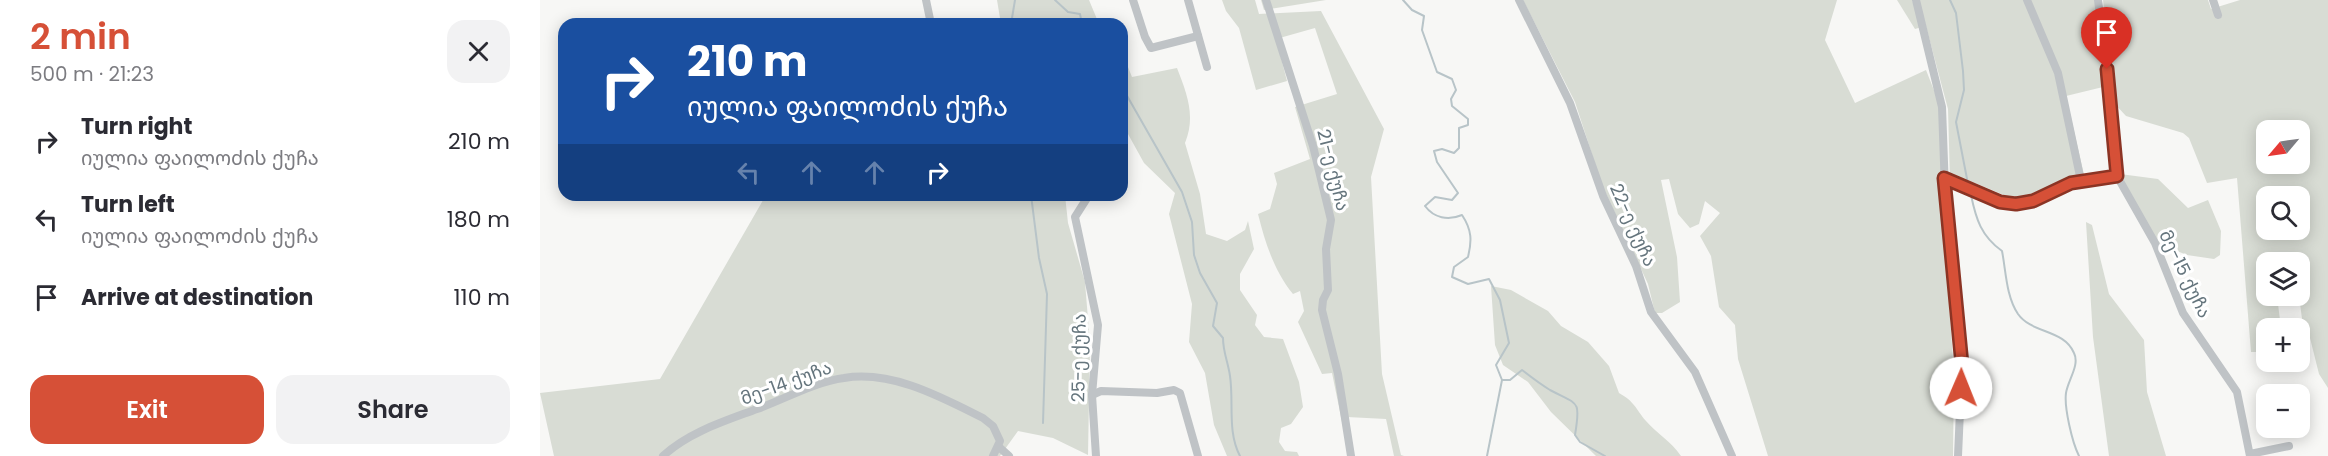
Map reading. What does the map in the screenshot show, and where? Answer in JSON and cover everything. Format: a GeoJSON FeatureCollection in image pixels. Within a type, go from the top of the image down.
{"type":"FeatureCollection","features":[{"type":"Feature","properties":{"kind":"street"},"geometry":{"type":"LineString","coordinates":[[926,0],[930,18]]}},
{"type":"Feature","properties":{"kind":"street"},"geometry":{"type":"LineString","coordinates":[[1133,0],[1151,48],[1198,36]]}},
{"type":"Feature","properties":{"kind":"street"},"geometry":{"type":"LineString","coordinates":[[1188,0],[1207,67]]}},
{"type":"Feature","properties":{"kind":"street","name":"21-ე ქუჩა"},"geometry":{"type":"LineString","coordinates":[[1266,0],[1313,146],[1331,220],[1326,249],[1329,290],[1323,300],[1322,310],[1338,374],[1351,456]]}},
{"type":"Feature","properties":{"kind":"street","name":"22-ე ქუჩა"},"geometry":{"type":"LineString","coordinates":[[1519,0],[1569,103],[1603,196],[1636,266],[1651,312],[1695,372],[1732,456]]}},
{"type":"Feature","properties":{"kind":"street"},"geometry":{"type":"LineString","coordinates":[[1916,0],[1942,107],[1944,178],[1962,365],[1958,456]]}},
{"type":"Feature","properties":{"kind":"street"},"geometry":{"type":"LineString","coordinates":[[2027,0],[2058,73],[2081,181]]}},
{"type":"Feature","properties":{"kind":"street"},"geometry":{"type":"LineString","coordinates":[[1944,178],[2000,202],[2016,204],[2033,201],[2059,188],[2081,181],[2103,180],[2117,176],[2110,92],[2098,0]]}},
{"type":"Feature","properties":{"kind":"street"},"geometry":{"type":"LineString","coordinates":[[2213,0],[2217,15]]}},
{"type":"Feature","properties":{"kind":"street","name":"მე-15 ქუჩა"},"geometry":{"type":"LineString","coordinates":[[2117,176],[2155,243],[2183,313],[2237,392],[2244,416],[2250,455]]}},
{"type":"Feature","properties":{"kind":"street","name":"25-ე ქუჩა"},"geometry":{"type":"LineString","coordinates":[[1085,201],[1075,217],[1097,318],[1092,394],[1096,456]]}},
{"type":"Feature","properties":{"kind":"street","name":"მე-14 ქუჩა"},"geometry":{"type":"LineString","coordinates":[[663,456],[691,436],[733,418],[830,381],[863,376],[901,382],[983,418],[998,433],[999,447]]}},
{"type":"Feature","properties":{"kind":"street"},"geometry":{"type":"LineString","coordinates":[[1092,394],[1101,391],[1157,393],[1174,390],[1180,393],[1198,456]]}},
{"type":"Feature","properties":{"kind":"street"},"geometry":{"type":"LineString","coordinates":[[2250,455],[2289,446]]}},
{"type":"Feature","properties":{"kind":"street"},"geometry":{"type":"LineString","coordinates":[[993,456],[999,447],[1009,456]]}},
{"type":"Feature","properties":{"kind":"shaded area"},"geometry":{"type":"Polygon","coordinates":[[[997,0],[1089,0],[1096,18],[1000,18],[997,0]]]}},
{"type":"Feature","properties":{"kind":"shaded area"},"geometry":{"type":"Polygon","coordinates":[[[1222,0],[1255,0],[1259,14],[1321,11],[1384,129],[1371,177],[1382,374],[1401,455],[1404,456],[1394,456],[1386,419],[1347,417],[1349,456],[1332,373],[1322,374],[1298,322],[1304,311],[1300,291],[1293,294],[1280,276],[1267,246],[1258,214],[1270,209],[1277,184],[1274,173],[1310,159],[1295,107],[1337,94],[1315,28],[1276,39],[1287,81],[1256,90],[1239,28],[1226,11],[1222,0]]]}},
{"type":"Feature","properties":{"kind":"shaded area"},"geometry":{"type":"Polygon","coordinates":[[[1261,0],[1326,0],[1264,10],[1261,0]]]}},
{"type":"Feature","properties":{"kind":"shaded area"},"geometry":{"type":"Polygon","coordinates":[[[1523,0],[1837,0],[1825,40],[1855,103],[1926,70],[1939,103],[1942,199],[1954,374],[1953,456],[1768,456],[1738,359],[1735,325],[1719,307],[1711,256],[1700,236],[1720,213],[1705,201],[1699,224],[1690,228],[1678,214],[1669,179],[1661,180],[1677,257],[1680,302],[1662,313],[1655,313],[1648,284],[1602,185],[1575,102],[1523,0]]]}},
{"type":"Feature","properties":{"kind":"shaded area"},"geometry":{"type":"Polygon","coordinates":[[[1897,0],[1912,0],[1922,27],[1915,29],[1897,0]]]}},
{"type":"Feature","properties":{"kind":"shaded area"},"geometry":{"type":"Polygon","coordinates":[[[1919,0],[2095,0],[2103,87],[2066,96],[2085,179],[2024,198],[2011,198],[1975,183],[1950,180],[1948,109],[1919,0]]]}},
{"type":"Feature","properties":{"kind":"shaded area"},"geometry":{"type":"Polygon","coordinates":[[[2103,0],[2208,0],[2211,9],[2240,0],[2328,0],[2328,388],[2319,374],[2310,338],[2310,318],[2302,318],[2300,306],[2310,306],[2310,252],[2256,252],[2256,306],[2278,306],[2280,318],[2256,318],[2256,352],[2251,352],[2237,178],[2207,183],[2189,138],[2183,133],[2126,116],[2114,103],[2103,0]]]}},
{"type":"Feature","properties":{"kind":"shaded area"},"geometry":{"type":"Polygon","coordinates":[[[1128,67],[1132,77],[1177,68],[1189,105],[1190,124],[1185,143],[1200,194],[1206,234],[1227,241],[1245,230],[1248,221],[1254,249],[1240,274],[1240,290],[1257,315],[1255,325],[1264,337],[1283,339],[1299,382],[1303,407],[1291,424],[1281,428],[1279,442],[1285,451],[1297,452],[1299,456],[1227,456],[1214,425],[1205,373],[1189,342],[1192,304],[1169,214],[1175,193],[1144,163],[1128,134],[1128,67]]]}},
{"type":"Feature","properties":{"kind":"shaded area"},"geometry":{"type":"Polygon","coordinates":[[[2120,174],[2158,179],[2188,208],[2208,200],[2221,231],[2220,255],[2214,259],[2187,255],[2157,243],[2120,174]]]}},
{"type":"Feature","properties":{"kind":"shaded area"},"geometry":{"type":"Polygon","coordinates":[[[763,201],[1066,201],[1068,223],[1085,282],[1090,344],[1088,455],[1053,438],[1018,431],[1000,456],[554,456],[540,393],[660,379],[763,201]]]}},
{"type":"Feature","properties":{"kind":"shaded area"},"geometry":{"type":"Polygon","coordinates":[[[2086,222],[2092,225],[2109,294],[2144,340],[2147,392],[2166,456],[2109,456],[2093,337],[2086,222]]]}},
{"type":"Feature","properties":{"kind":"shaded area"},"geometry":{"type":"Polygon","coordinates":[[[1491,286],[1511,290],[1548,311],[1561,326],[1588,342],[1609,366],[1619,393],[1632,402],[1646,421],[1681,456],[1596,456],[1551,412],[1528,382],[1503,365],[1495,345],[1491,286]]]}},
{"type":"Feature","properties":{"kind":"waterway"},"geometry":{"type":"LineString","coordinates":[[1012,18],[1015,0]]}},
{"type":"Feature","properties":{"kind":"waterway"},"geometry":{"type":"LineString","coordinates":[[1055,0],[1068,12],[1080,14],[1081,18]]}},
{"type":"Feature","properties":{"kind":"waterway"},"geometry":{"type":"LineString","coordinates":[[1403,0],[1412,10],[1424,16],[1422,30],[1437,72],[1452,79],[1456,90],[1451,99],[1452,106],[1468,119],[1468,125],[1459,128],[1459,148],[1454,153],[1442,149],[1434,151],[1437,162],[1458,193],[1452,200],[1435,197],[1425,206],[1442,217],[1452,218],[1462,215],[1468,226],[1470,241],[1468,257],[1454,267],[1452,277],[1468,284],[1489,279],[1500,300],[1509,343],[1496,365],[1502,380],[1510,380],[1522,370],[1546,388],[1572,401],[1578,415],[1575,435],[1580,442],[1605,456]]}},
{"type":"Feature","properties":{"kind":"waterway"},"geometry":{"type":"LineString","coordinates":[[1950,0],[1956,13],[1963,71],[1964,90],[1956,122],[1968,184]]}},
{"type":"Feature","properties":{"kind":"waterway"},"geometry":{"type":"LineString","coordinates":[[1128,98],[1182,192],[1192,222],[1194,255],[1200,273],[1217,303],[1213,326],[1223,338],[1230,376],[1232,427],[1240,456]]}},
{"type":"Feature","properties":{"kind":"waterway"},"geometry":{"type":"LineString","coordinates":[[1971,195],[1980,226],[1989,239],[2002,251],[2009,291],[2018,314],[2031,325],[2056,335],[2069,345],[2074,353],[2076,362],[2067,388],[2066,407],[2079,456]]}},
{"type":"Feature","properties":{"kind":"waterway"},"geometry":{"type":"LineString","coordinates":[[1032,201],[1039,258],[1047,294],[1043,423]]}},
{"type":"Feature","properties":{"kind":"waterway"},"geometry":{"type":"LineString","coordinates":[[1487,456],[1502,380]]}},
{"type":"Feature","properties":{"kind":"route"},"geometry":{"type":"LineString","coordinates":[[1961,388],[1962,365],[1946,218],[1944,178],[2000,202],[2022,204],[2071,183],[2103,180],[2117,176],[2107,69]]}}]}
